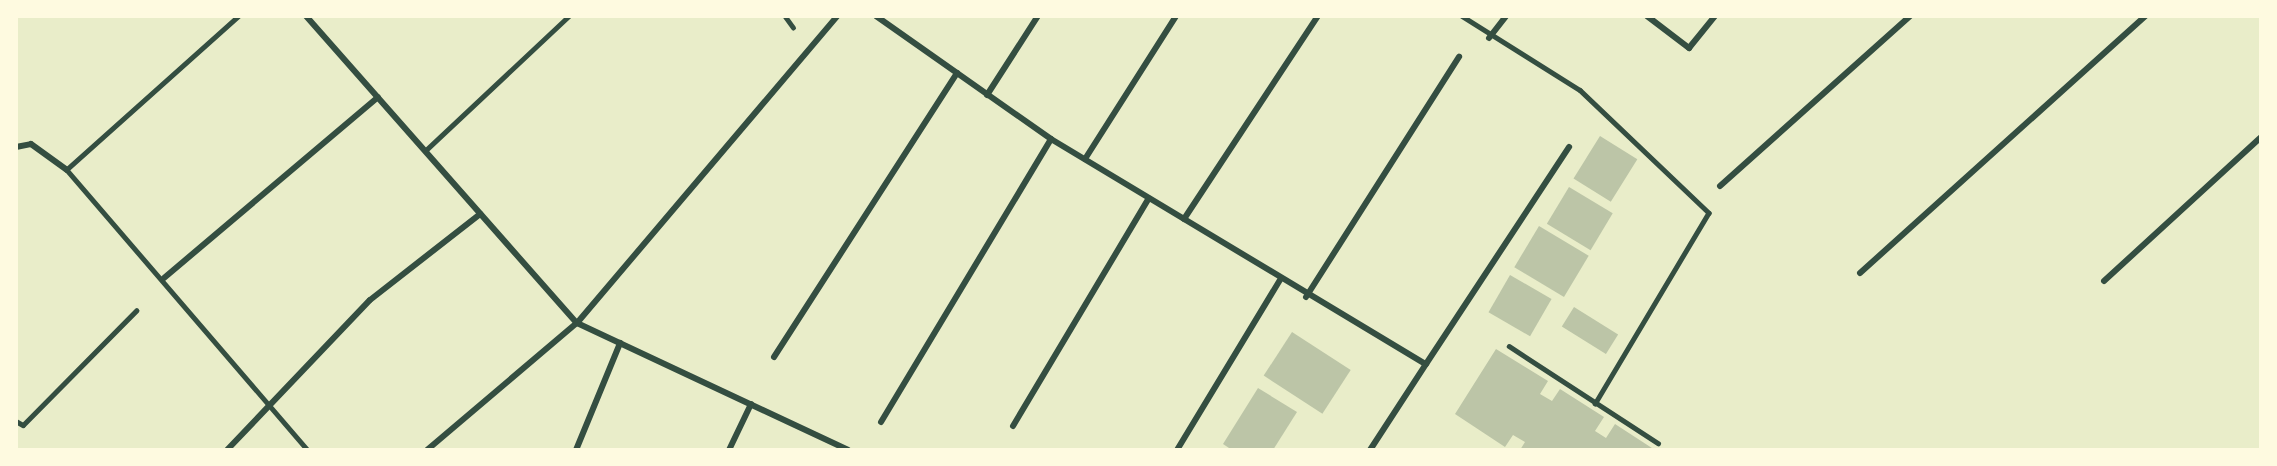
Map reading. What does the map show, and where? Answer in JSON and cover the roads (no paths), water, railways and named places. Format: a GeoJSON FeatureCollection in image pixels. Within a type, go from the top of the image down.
{"type":"FeatureCollection","features":[{"type":"Feature","properties":{"kind":"street"},"geometry":{"type":"LineString","coordinates":[[306,16],[577,322],[848,450]]}},
{"type":"Feature","properties":{"kind":"street"},"geometry":{"type":"LineString","coordinates":[[428,450],[577,322],[837,16]]}},
{"type":"Feature","properties":{"kind":"street"},"geometry":{"type":"LineString","coordinates":[[876,16],[1051,139],[1184,219],[1306,297],[1426,364]]}},
{"type":"Feature","properties":{"kind":"street"},"geometry":{"type":"LineString","coordinates":[[987,95],[1038,16]]}},
{"type":"Feature","properties":{"kind":"street"},"geometry":{"type":"LineString","coordinates":[[1085,159],[1176,16]]}},
{"type":"Feature","properties":{"kind":"street"},"geometry":{"type":"LineString","coordinates":[[1184,219],[1318,16]]}},
{"type":"Feature","properties":{"kind":"street"},"geometry":{"type":"LineString","coordinates":[[1489,38],[1506,16]]}},
{"type":"Feature","properties":{"kind":"street"},"geometry":{"type":"LineString","coordinates":[[1647,16],[1689,48],[1715,16]]}},
{"type":"Feature","properties":{"kind":"street"},"geometry":{"type":"LineString","coordinates":[[1720,186],[1910,16]]}},
{"type":"Feature","properties":{"kind":"street"},"geometry":{"type":"LineString","coordinates":[[1860,273],[2145,16]]}},
{"type":"Feature","properties":{"kind":"street"},"geometry":{"type":"LineString","coordinates":[[1306,297],[1459,57]]}},
{"type":"Feature","properties":{"kind":"street"},"geometry":{"type":"LineString","coordinates":[[774,357],[957,73]]}},
{"type":"Feature","properties":{"kind":"street"},"geometry":{"type":"LineString","coordinates":[[164,278],[378,97]]}},
{"type":"Feature","properties":{"kind":"street"},"geometry":{"type":"LineString","coordinates":[[2104,281],[2260,138]]}},
{"type":"Feature","properties":{"kind":"street"},"geometry":{"type":"LineString","coordinates":[[881,422],[1051,139]]}},
{"type":"Feature","properties":{"kind":"street"},"geometry":{"type":"LineString","coordinates":[[16,147],[31,144],[67,170]]}},
{"type":"Feature","properties":{"kind":"street"},"geometry":{"type":"LineString","coordinates":[[1370,450],[1569,147]]}},
{"type":"Feature","properties":{"kind":"street"},"geometry":{"type":"LineString","coordinates":[[1013,426],[1149,198]]}},
{"type":"Feature","properties":{"kind":"street"},"geometry":{"type":"LineString","coordinates":[[227,450],[269,402],[370,300],[480,214]]}},
{"type":"Feature","properties":{"kind":"street"},"geometry":{"type":"LineString","coordinates":[[1177,450],[1280,280]]}},
{"type":"Feature","properties":{"kind":"street"},"geometry":{"type":"LineString","coordinates":[[576,450],[620,342]]}},
{"type":"Feature","properties":{"kind":"street"},"geometry":{"type":"LineString","coordinates":[[729,450],[751,404]]}},
{"type":"Feature","properties":{"kind":"lane"},"geometry":{"type":"LineString","coordinates":[[239,16],[67,170],[164,278],[308,450]]}},
{"type":"Feature","properties":{"kind":"lane"},"geometry":{"type":"LineString","coordinates":[[425,151],[569,16]]}},
{"type":"Feature","properties":{"kind":"lane"},"geometry":{"type":"LineString","coordinates":[[785,16],[793,27]]}},
{"type":"Feature","properties":{"kind":"lane"},"geometry":{"type":"LineString","coordinates":[[1462,16],[1489,38],[1580,90],[1709,213],[1595,404]]}},
{"type":"Feature","properties":{"kind":"lane"},"geometry":{"type":"LineString","coordinates":[[16,422],[23,425],[135,311]]}},
{"type":"Feature","properties":{"kind":"lane"},"geometry":{"type":"LineString","coordinates":[[1509,346],[1595,404],[1658,442]]}}]}
